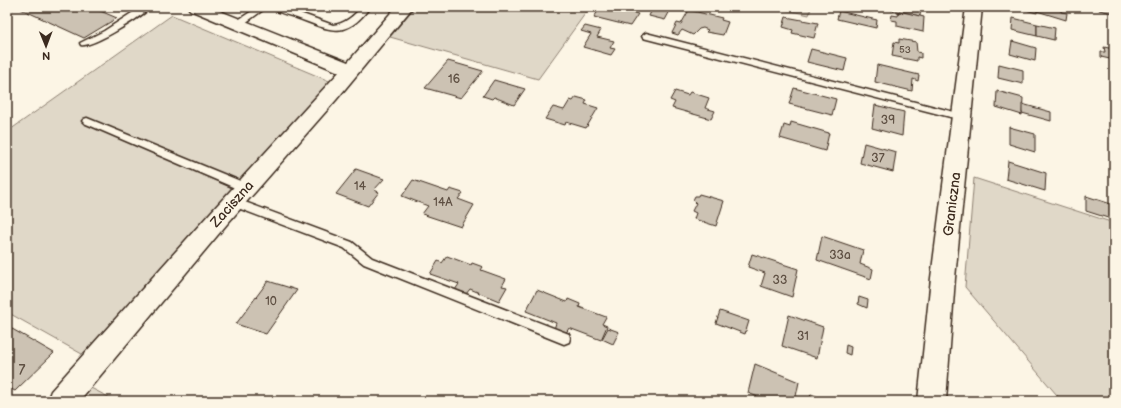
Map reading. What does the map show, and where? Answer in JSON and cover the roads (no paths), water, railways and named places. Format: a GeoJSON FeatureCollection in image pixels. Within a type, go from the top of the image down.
{"type":"FeatureCollection","features":[{"type":"Feature","properties":{"kind":"street"},"geometry":{"type":"LineString","coordinates":[[196,7],[351,70]]}},
{"type":"Feature","properties":{"kind":"street","name":"Zaciszna"},"geometry":{"type":"LineString","coordinates":[[61,401],[405,7]]}},
{"type":"Feature","properties":{"kind":"street","name":"Graniczna"},"geometry":{"type":"LineString","coordinates":[[932,401],[943,278],[974,7]]}},
{"type":"Feature","properties":{"kind":"lane"},"geometry":{"type":"LineString","coordinates":[[84,43],[108,33],[147,7]]}},
{"type":"Feature","properties":{"kind":"lane"},"geometry":{"type":"LineString","coordinates":[[238,24],[263,7]]}},
{"type":"Feature","properties":{"kind":"lane"},"geometry":{"type":"LineString","coordinates":[[275,7],[332,28],[340,28],[348,25],[366,7]]}},
{"type":"Feature","properties":{"kind":"lane"},"geometry":{"type":"LineString","coordinates":[[646,36],[962,117]]}},
{"type":"Feature","properties":{"kind":"lane"},"geometry":{"type":"LineString","coordinates":[[87,122],[348,245],[368,261],[564,338]]}},
{"type":"Feature","properties":{"kind":"waterway"},"geometry":{"type":"LineString","coordinates":[[7,12],[15,7]]}}]}
